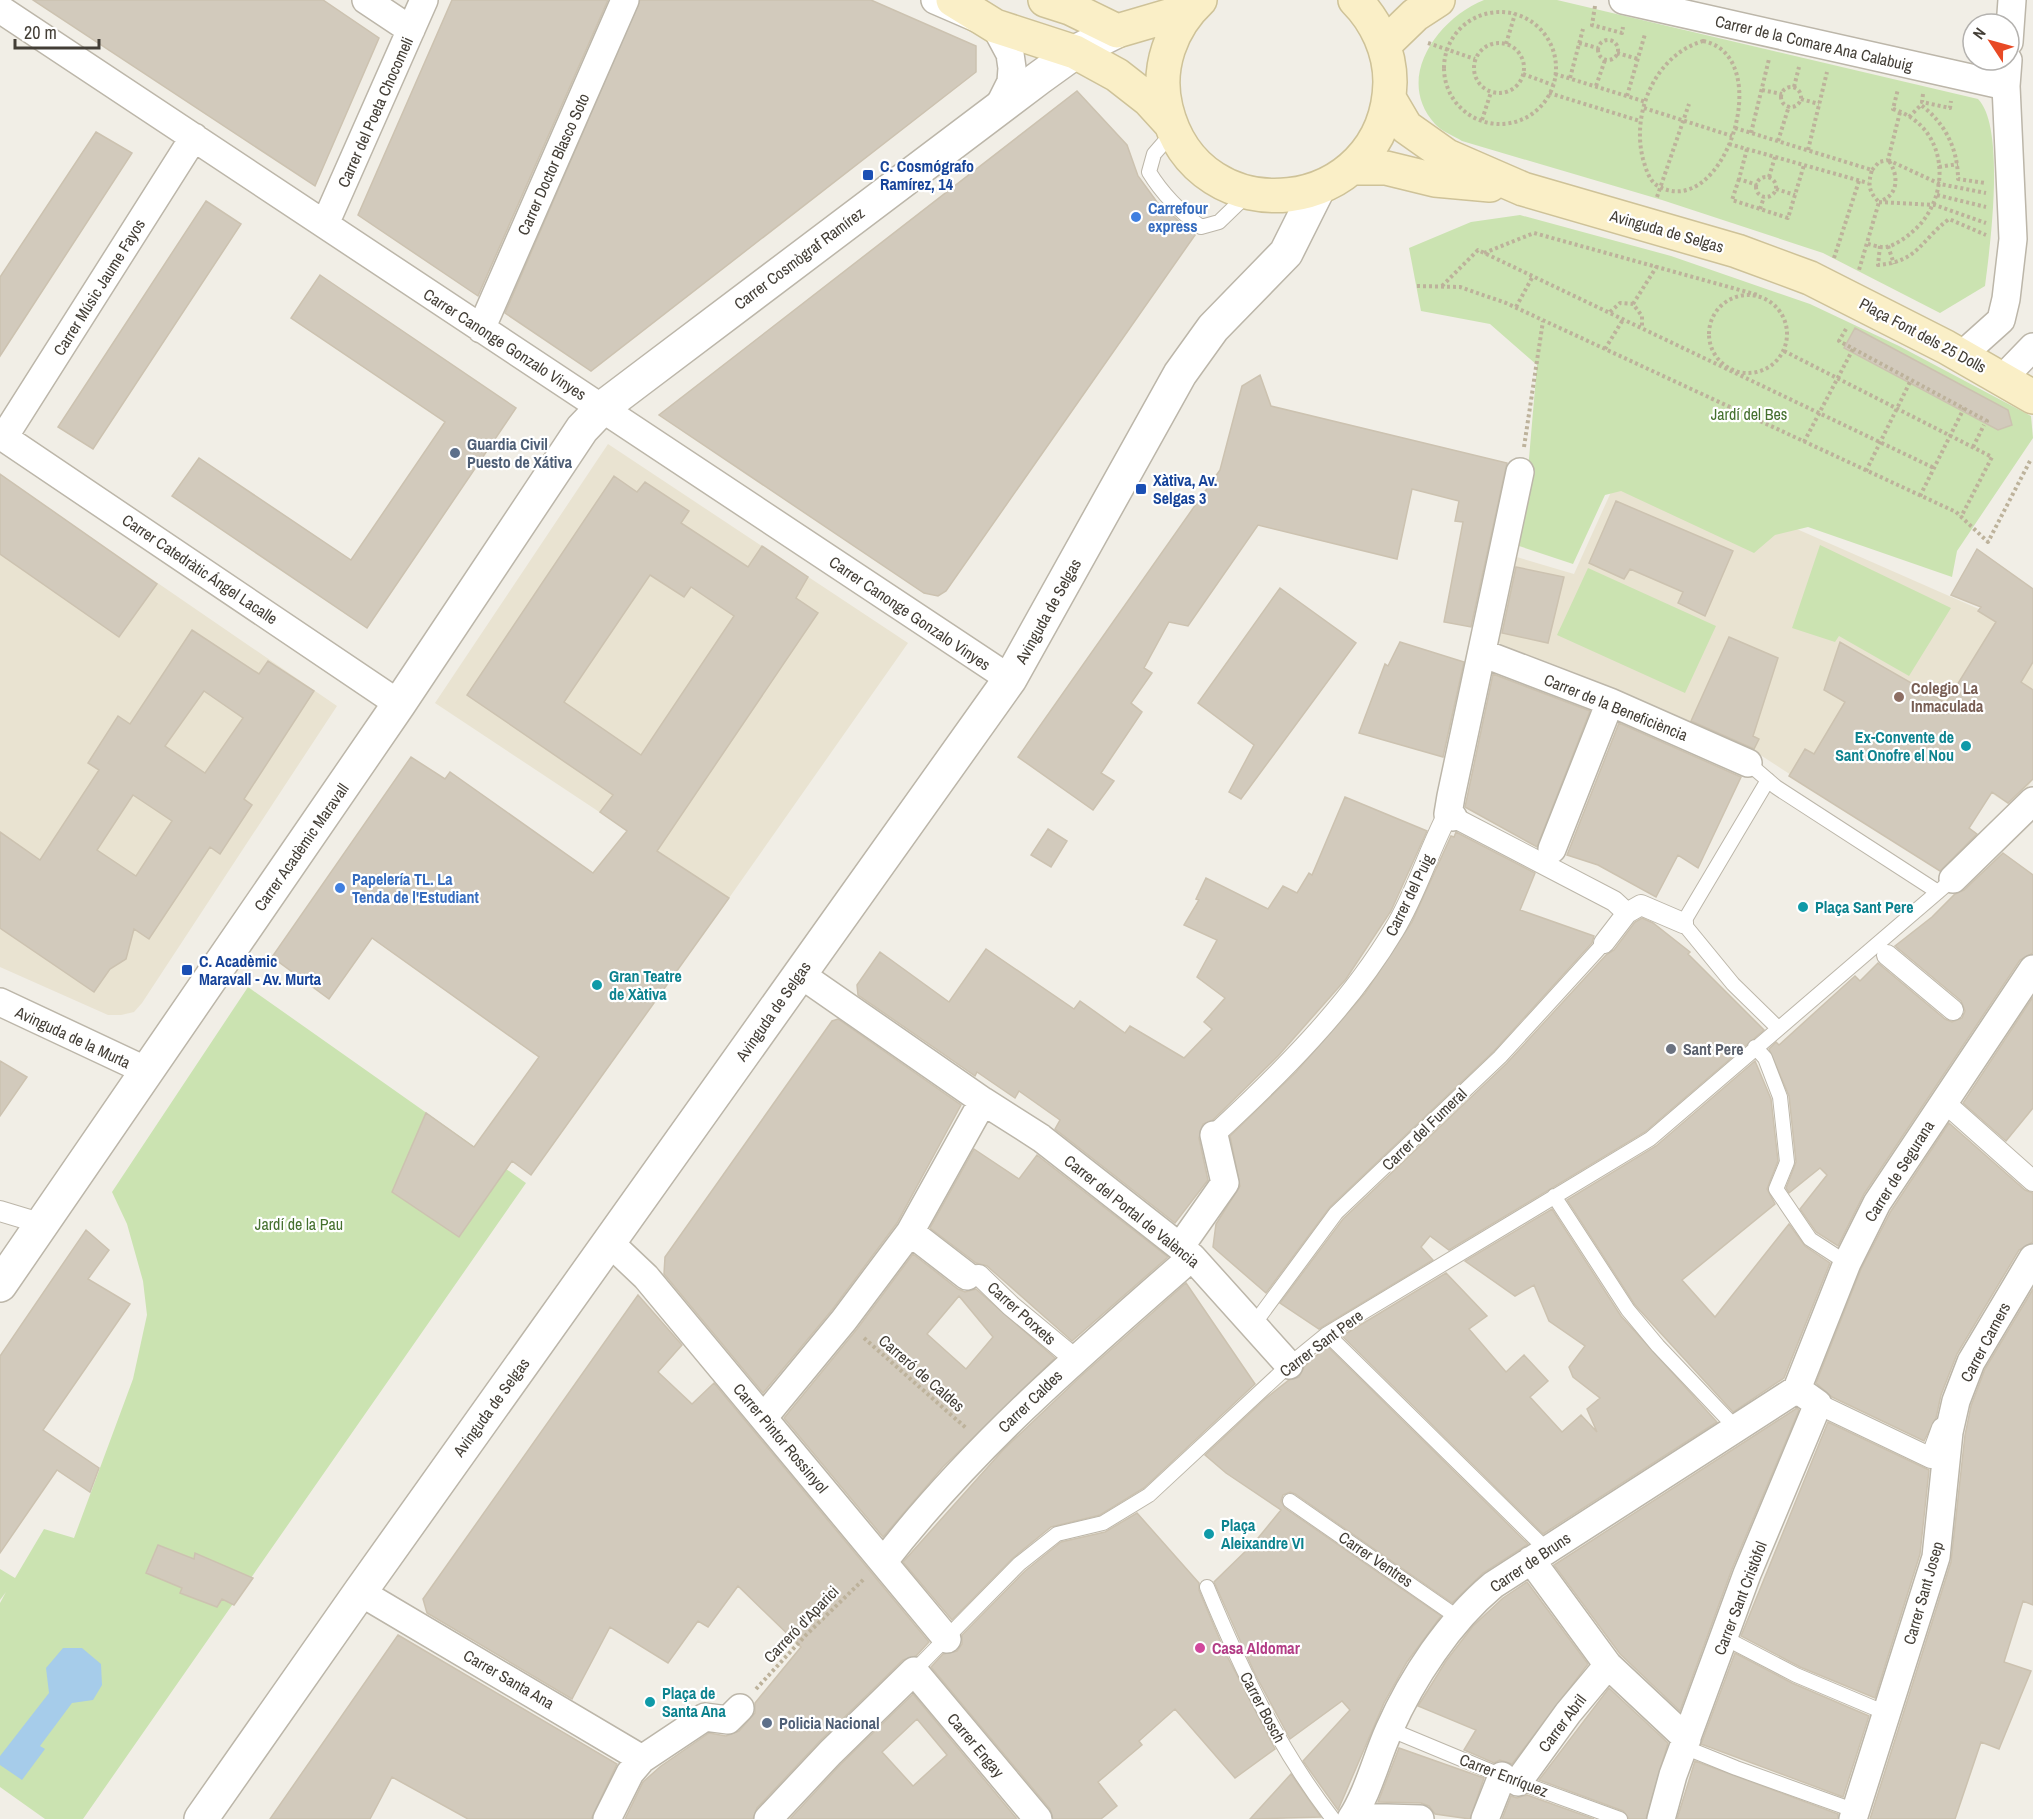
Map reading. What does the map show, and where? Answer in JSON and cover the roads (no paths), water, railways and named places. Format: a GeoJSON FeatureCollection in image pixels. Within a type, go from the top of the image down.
{"type":"FeatureCollection","features":[{"type":"Feature","properties":{"kind":"main road"},"geometry":{"type":"LineString","coordinates":[[953,0],[995,26],[1075,52],[1135,88],[1172,128],[1185,150],[1205,172],[1230,188],[1249,193],[1289,196],[1318,189],[1352,168],[1370,148],[1383,124],[1389,99],[1390,71],[1384,45],[1359,1]]}},
{"type":"Feature","properties":{"kind":"main road"},"geometry":{"type":"LineString","coordinates":[[1045,0],[1070,8],[1117,31],[1195,5]]}},
{"type":"Feature","properties":{"kind":"main road"},"geometry":{"type":"LineString","coordinates":[[1384,45],[1415,15],[1438,0]]}},
{"type":"Feature","properties":{"kind":"main road"},"geometry":{"type":"LineString","coordinates":[[1172,128],[1163,95],[1164,64],[1173,36],[1195,5]]}},
{"type":"Feature","properties":{"kind":"main road","name":"Avinguda de Selgas"},"geometry":{"type":"LineString","coordinates":[[1389,99],[1406,127],[1447,156],[1523,189],[1737,251],[1822,270]]}},
{"type":"Feature","properties":{"kind":"main road","name":"Avinguda de Selgas"},"geometry":{"type":"LineString","coordinates":[[1352,168],[1386,168],[1435,180],[1523,189]]}},
{"type":"Feature","properties":{"kind":"main road","name":"Plaça Font dels 25 Dolls"},"geometry":{"type":"LineString","coordinates":[[1822,270],[2033,397]]}},
{"type":"Feature","properties":{"kind":"street"},"geometry":{"type":"LineString","coordinates":[[366,0],[411,30]]}},
{"type":"Feature","properties":{"kind":"street","name":"Carrer del Poeta Chocomeli"},"geometry":{"type":"LineString","coordinates":[[325,224],[424,0]]}},
{"type":"Feature","properties":{"kind":"street","name":"Carrer Doctor Blasco Soto"},"geometry":{"type":"LineString","coordinates":[[481,329],[625,0]]}},
{"type":"Feature","properties":{"kind":"street"},"geometry":{"type":"LineString","coordinates":[[935,0],[995,26],[1010,54],[1012,68],[1011,82],[998,108]]}},
{"type":"Feature","properties":{"kind":"street","name":"Carrer de la Comare Ana Calabuig"},"geometry":{"type":"LineString","coordinates":[[1623,0],[2007,73]]}},
{"type":"Feature","properties":{"kind":"street","name":"Carrer Canonge Gonzalo Vinyes"},"geometry":{"type":"LineString","coordinates":[[0,9],[1010,679]]}},
{"type":"Feature","properties":{"kind":"street","name":"Carrer Cosmògraf Ramírez"},"geometry":{"type":"LineString","coordinates":[[602,408],[998,108],[1075,52],[1117,31]]}},
{"type":"Feature","properties":{"kind":"street"},"geometry":{"type":"LineString","coordinates":[[1962,356],[2001,320],[2006,299],[2013,239],[2007,73]]}},
{"type":"Feature","properties":{"kind":"street","name":"Carrer Músic Jaume Fayos"},"geometry":{"type":"LineString","coordinates":[[2,436],[194,137]]}},
{"type":"Feature","properties":{"kind":"street","name":"Avinguda de Selgas"},"geometry":{"type":"LineString","coordinates":[[201,1819],[1010,679],[1180,374],[1213,328],[1286,253],[1318,189]]}},
{"type":"Feature","properties":{"kind":"street"},"geometry":{"type":"LineString","coordinates":[[2003,378],[2033,347]]}},
{"type":"Feature","properties":{"kind":"street","name":"Carrer Acadèmic Maravall"},"geometry":{"type":"LineString","coordinates":[[0,1285],[399,704],[558,462],[582,429],[602,408]]}},
{"type":"Feature","properties":{"kind":"street","name":"Carrer Catedràtic Ángel Lacalle"},"geometry":{"type":"LineString","coordinates":[[2,436],[399,704]]}},
{"type":"Feature","properties":{"kind":"street","name":"Carrer del Puig"},"geometry":{"type":"LineString","coordinates":[[1186,1252],[1226,1183],[1214,1135],[1302,1052],[1382,950],[1395,929],[1450,816],[1520,472]]}},
{"type":"Feature","properties":{"kind":"street","name":"Carrer de la Beneficiència"},"geometry":{"type":"LineString","coordinates":[[1482,653],[1610,702],[1758,771]]}},
{"type":"Feature","properties":{"kind":"street"},"geometry":{"type":"LineString","coordinates":[[1552,849],[1610,702]]}},
{"type":"Feature","properties":{"kind":"street"},"geometry":{"type":"LineString","coordinates":[[1946,885],[2033,801]]}},
{"type":"Feature","properties":{"kind":"street"},"geometry":{"type":"LineString","coordinates":[[1450,816],[1614,901],[1627,913]]}},
{"type":"Feature","properties":{"kind":"street"},"geometry":{"type":"LineString","coordinates":[[1604,943],[1627,913],[1641,905],[1683,923]]}},
{"type":"Feature","properties":{"kind":"street"},"geometry":{"type":"LineString","coordinates":[[1887,955],[1953,1010]]}},
{"type":"Feature","properties":{"kind":"street","name":"Carrer de Segurana"},"geometry":{"type":"LineString","coordinates":[[1808,1396],[1847,1263],[1889,1182],[2033,969]]}},
{"type":"Feature","properties":{"kind":"street","name":"Carrer del Portal de València"},"geometry":{"type":"LineString","coordinates":[[800,974],[982,1101],[1041,1138],[1186,1252],[1289,1365]]}},
{"type":"Feature","properties":{"kind":"street","name":"Avinguda de la Murta"},"geometry":{"type":"LineString","coordinates":[[0,1002],[147,1071]]}},
{"type":"Feature","properties":{"kind":"street"},"geometry":{"type":"LineString","coordinates":[[764,1417],[844,1320],[910,1232],[982,1101]]}},
{"type":"Feature","properties":{"kind":"street"},"geometry":{"type":"LineString","coordinates":[[1943,1101],[2033,1181]]}},
{"type":"Feature","properties":{"kind":"street"},"geometry":{"type":"LineString","coordinates":[[0,1211],[43,1224]]}},
{"type":"Feature","properties":{"kind":"street","name":"Carrer Porxets"},"geometry":{"type":"LineString","coordinates":[[910,1232],[967,1276],[980,1275],[1011,1306],[1075,1359]]}},
{"type":"Feature","properties":{"kind":"street","name":"Carrer Pintor Rossinyol"},"geometry":{"type":"LineString","coordinates":[[609,1242],[646,1276],[947,1639]]}},
{"type":"Feature","properties":{"kind":"street","name":"Carrer Caldes"},"geometry":{"type":"LineString","coordinates":[[884,1561],[910,1527],[985,1444],[1186,1252]]}},
{"type":"Feature","properties":{"kind":"street","name":"Carrer Carners"},"geometry":{"type":"LineString","coordinates":[[1946,1471],[1949,1432],[1956,1401],[1971,1362],[2033,1258]]}},
{"type":"Feature","properties":{"kind":"street"},"geometry":{"type":"LineString","coordinates":[[1808,1396],[1931,1458],[1940,1427],[1949,1432]]}},
{"type":"Feature","properties":{"kind":"street","name":"Carrer de Bruns"},"geometry":{"type":"LineString","coordinates":[[1346,1818],[1410,1691],[1460,1618],[1493,1585],[1736,1428],[1808,1396]]}},
{"type":"Feature","properties":{"kind":"street","name":"Carrer Sant Cristòfol"},"geometry":{"type":"LineString","coordinates":[[1661,1819],[1808,1396]]}},
{"type":"Feature","properties":{"kind":"street","name":"Carrer Sant Josep"},"geometry":{"type":"LineString","coordinates":[[1854,1815],[1936,1557],[1946,1471]]}},
{"type":"Feature","properties":{"kind":"street"},"geometry":{"type":"LineString","coordinates":[[1539,1555],[1608,1665],[1686,1743]]}},
{"type":"Feature","properties":{"kind":"street","name":"Carrer Santa Ana"},"geometry":{"type":"LineString","coordinates":[[360,1592],[636,1766]]}},
{"type":"Feature","properties":{"kind":"street","name":"Carrer Abril"},"geometry":{"type":"LineString","coordinates":[[1485,1819],[1510,1779],[1608,1665]]}},
{"type":"Feature","properties":{"kind":"street"},"geometry":{"type":"LineString","coordinates":[[768,1819],[830,1753],[914,1671]]}},
{"type":"Feature","properties":{"kind":"street","name":"Carrer Engay"},"geometry":{"type":"LineString","coordinates":[[914,1671],[1038,1819]]}},
{"type":"Feature","properties":{"kind":"street"},"geometry":{"type":"LineString","coordinates":[[606,1819],[636,1766],[705,1717],[728,1720],[740,1708]]}},
{"type":"Feature","properties":{"kind":"street"},"geometry":{"type":"LineString","coordinates":[[1346,1818],[1420,1819]]}},
{"type":"Feature","properties":{"kind":"lane"},"geometry":{"type":"LineString","coordinates":[[1172,128],[1154,154],[1149,172],[1161,192],[1182,213],[1201,227],[1219,222],[1249,193]]}},
{"type":"Feature","properties":{"kind":"lane"},"geometry":{"type":"LineString","coordinates":[[1778,1028],[1733,984],[1683,923],[1758,771],[1946,885],[1778,1028],[1756,1046],[1765,1058],[1780,1096],[1787,1162],[1776,1189],[1810,1239],[1847,1263]]}},
{"type":"Feature","properties":{"kind":"lane","name":"Carrer del Fumeral"},"geometry":{"type":"LineString","coordinates":[[1254,1324],[1336,1213],[1500,1057],[1604,943]]}},
{"type":"Feature","properties":{"kind":"lane","name":"Carrer Sant Pere"},"geometry":{"type":"LineString","coordinates":[[914,1671],[1019,1564],[1057,1534],[1103,1523],[1149,1495],[1289,1365],[1327,1334],[1650,1139],[1756,1046]]}},
{"type":"Feature","properties":{"kind":"lane"},"geometry":{"type":"LineString","coordinates":[[1554,1196],[1628,1310],[1658,1346],[1736,1428]]}},
{"type":"Feature","properties":{"kind":"lane"},"geometry":{"type":"LineString","coordinates":[[1327,1334],[1539,1555]]}},
{"type":"Feature","properties":{"kind":"lane","name":"Carrer Ventres"},"geometry":{"type":"LineString","coordinates":[[1290,1501],[1460,1618]]}},
{"type":"Feature","properties":{"kind":"lane","name":"Carrer Bosch"},"geometry":{"type":"LineString","coordinates":[[1207,1587],[1255,1696],[1295,1766],[1346,1818]]}},
{"type":"Feature","properties":{"kind":"lane"},"geometry":{"type":"LineString","coordinates":[[1725,1638],[1796,1675],[1886,1713]]}},
{"type":"Feature","properties":{"kind":"lane","name":"Carrer Enríquez"},"geometry":{"type":"LineString","coordinates":[[1389,1729],[1510,1779],[1620,1819]]}},
{"type":"Feature","properties":{"kind":"lane"},"geometry":{"type":"LineString","coordinates":[[1686,1743],[1736,1768],[1854,1815]]}},
{"type":"Feature","properties":{"kind":"water"},"geometry":{"type":"Polygon","coordinates":[[[63,1648],[82,1648],[101,1664],[102,1685],[93,1700],[72,1703],[40,1746],[45,1749],[22,1780],[0,1765],[0,1756],[49,1693],[46,1668],[63,1648]]]}},
{"type":"Feature","properties":{"kind":"place","name":"C. Cosmógrafo Ramírez, 14"},"geometry":{"type":"Point","coordinates":[868,175]}},
{"type":"Feature","properties":{"kind":"place","name":"Carrefour express"},"geometry":{"type":"Point","coordinates":[1136,217]}},
{"type":"Feature","properties":{"kind":"place","name":"Guardia Civil Puesto de Xátiva"},"geometry":{"type":"Point","coordinates":[455,453]}},
{"type":"Feature","properties":{"kind":"place","name":"Xàtiva, Av. Selgas 3"},"geometry":{"type":"Point","coordinates":[1141,489]}},
{"type":"Feature","properties":{"kind":"place","name":"Colegio La Inmaculada"},"geometry":{"type":"Point","coordinates":[1899,697]}},
{"type":"Feature","properties":{"kind":"place","name":"Ex-Convente de Sant Onofre el Nou"},"geometry":{"type":"Point","coordinates":[1966,746]}},
{"type":"Feature","properties":{"kind":"place","name":"Papelería TL. La Tenda de l'Estudiant"},"geometry":{"type":"Point","coordinates":[340,888]}},
{"type":"Feature","properties":{"kind":"place","name":"Plaça Sant Pere"},"geometry":{"type":"Point","coordinates":[1803,907]}},
{"type":"Feature","properties":{"kind":"place","name":"C. Acadèmic Maravall - Av. Murta"},"geometry":{"type":"Point","coordinates":[187,970]}},
{"type":"Feature","properties":{"kind":"place","name":"Gran Teatre de Xàtiva"},"geometry":{"type":"Point","coordinates":[597,985]}},
{"type":"Feature","properties":{"kind":"place","name":"Sant Pere"},"geometry":{"type":"Point","coordinates":[1671,1049]}},
{"type":"Feature","properties":{"kind":"place","name":"Plaça Aleixandre VI"},"geometry":{"type":"Point","coordinates":[1209,1534]}},
{"type":"Feature","properties":{"kind":"place","name":"Casa Aldomar"},"geometry":{"type":"Point","coordinates":[1200,1648]}},
{"type":"Feature","properties":{"kind":"place","name":"Plaça de Santa Ana"},"geometry":{"type":"Point","coordinates":[650,1702]}},
{"type":"Feature","properties":{"kind":"place","name":"Policia Nacional"},"geometry":{"type":"Point","coordinates":[767,1723]}},
{"type":"Feature","properties":{"kind":"park label","name":"Jardí del Bes"},"geometry":{"type":"Point","coordinates":[1749,414]}},
{"type":"Feature","properties":{"kind":"park label","name":"Jardí de la Pau"},"geometry":{"type":"Point","coordinates":[299,1224]}}]}
